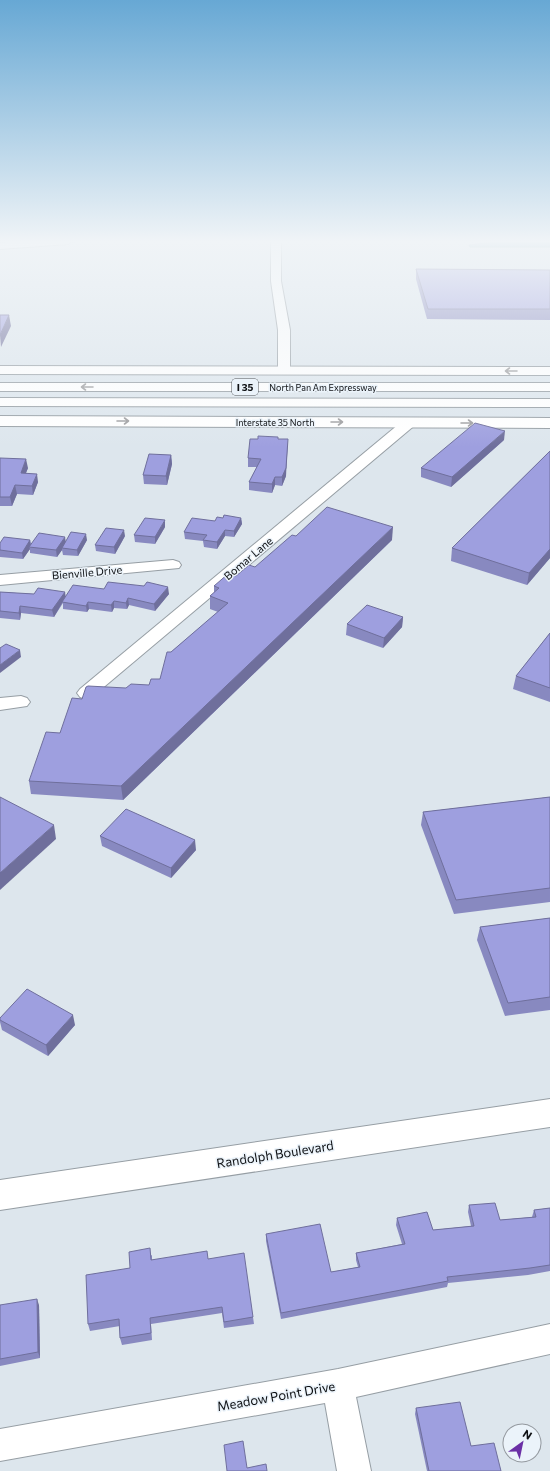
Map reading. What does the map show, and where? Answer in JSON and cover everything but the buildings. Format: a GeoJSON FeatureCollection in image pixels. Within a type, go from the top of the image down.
{"type":"FeatureCollection","features":[{"type":"Feature","properties":{"kind":"main road"},"geometry":{"type":"LineString","coordinates":[[0,370],[550,371]]}},
{"type":"Feature","properties":{"kind":"main road"},"geometry":{"type":"LineString","coordinates":[[0,374],[246,380],[421,381],[490,387]]}},
{"type":"Feature","properties":{"kind":"main road","name":"North Pan Am Expressway"},"geometry":{"type":"LineString","coordinates":[[0,387],[547,387]]}},
{"type":"Feature","properties":{"kind":"main road","name":"North Pan Am Expressway"},"geometry":{"type":"LineString","coordinates":[[0,402],[550,404]]}},
{"type":"Feature","properties":{"kind":"main road"},"geometry":{"type":"LineString","coordinates":[[0,414],[142,410],[322,409],[486,403]]}},
{"type":"Feature","properties":{"kind":"main road","name":"Interstate 35 North"},"geometry":{"type":"LineString","coordinates":[[0,421],[550,423]]}},
{"type":"Feature","properties":{"kind":"main road","name":"Randolph Boulevard"},"geometry":{"type":"LineString","coordinates":[[0,1195],[550,1112]]}},
{"type":"Feature","properties":{"kind":"street"},"geometry":{"type":"LineString","coordinates":[[281,310],[284,330],[284,371]]}},
{"type":"Feature","properties":{"kind":"street","name":"Bomar Lane"},"geometry":{"type":"LineString","coordinates":[[86,693],[410,422]]}},
{"type":"Feature","properties":{"kind":"street","name":"Bienville Drive"},"geometry":{"type":"LineString","coordinates":[[0,580],[174,565]]}},
{"type":"Feature","properties":{"kind":"street"},"geometry":{"type":"LineString","coordinates":[[0,704],[21,702]]}},
{"type":"Feature","properties":{"kind":"street","name":"Meadow Point Drive"},"geometry":{"type":"LineString","coordinates":[[0,1445],[338,1385],[550,1339]]}},
{"type":"Feature","properties":{"kind":"street"},"geometry":{"type":"LineString","coordinates":[[338,1385],[354,1471]]}}]}
